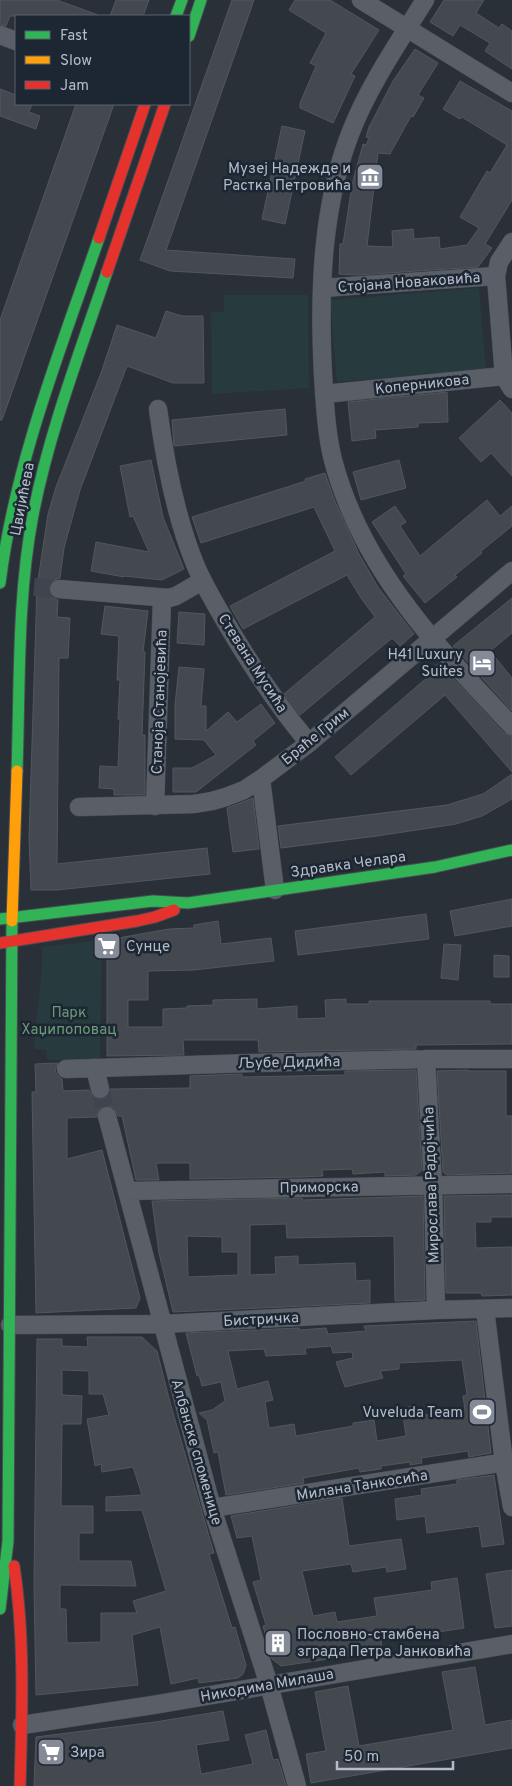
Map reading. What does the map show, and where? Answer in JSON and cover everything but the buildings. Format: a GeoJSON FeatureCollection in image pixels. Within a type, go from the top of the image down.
{"type":"FeatureCollection","features":[{"type":"Feature","properties":{"kind":"main road"},"geometry":{"type":"LineString","coordinates":[[176,15],[182,0]]}},
{"type":"Feature","properties":{"kind":"main road"},"geometry":{"type":"LineString","coordinates":[[190,33],[201,0]]}},
{"type":"Feature","properties":{"kind":"main road","name":"Цвијићева"},"geometry":{"type":"LineString","coordinates":[[0,583],[9,518],[29,438],[146,105]]}},
{"type":"Feature","properties":{"kind":"main road","name":"Цвијићева"},"geometry":{"type":"LineString","coordinates":[[0,1609],[8,1541],[12,918],[33,515],[47,454],[66,392],[165,105]]}},
{"type":"Feature","properties":{"kind":"main road","name":"Здравка Челара"},"geometry":{"type":"LineString","coordinates":[[0,919],[153,901],[188,902],[435,867],[512,850]]}},
{"type":"Feature","properties":{"kind":"main road","name":"Здравка Челара"},"geometry":{"type":"LineString","coordinates":[[0,943],[155,917],[188,902]]}},
{"type":"Feature","properties":{"kind":"main road"},"geometry":{"type":"LineString","coordinates":[[8,1541],[19,1600],[22,1725],[20,1786]]}},
{"type":"Feature","properties":{"kind":"street"},"geometry":{"type":"LineString","coordinates":[[361,0],[512,92]]}},
{"type":"Feature","properties":{"kind":"street"},"geometry":{"type":"LineString","coordinates":[[425,0],[365,101],[353,127],[343,155],[329,214],[324,253],[321,341],[328,435],[333,460],[354,518],[376,560],[431,638],[512,726]]}},
{"type":"Feature","properties":{"kind":"street"},"geometry":{"type":"LineString","coordinates":[[0,35],[15,41]]}},
{"type":"Feature","properties":{"kind":"street","name":"Стојана Новаковића"},"geometry":{"type":"LineString","coordinates":[[508,382],[496,276],[499,262],[512,242]]}},
{"type":"Feature","properties":{"kind":"street","name":"Стојана Новаковића"},"geometry":{"type":"LineString","coordinates":[[322,288],[496,276]]}},
{"type":"Feature","properties":{"kind":"street","name":"Коперникова"},"geometry":{"type":"LineString","coordinates":[[324,394],[508,382]]}},
{"type":"Feature","properties":{"kind":"street","name":"Стевана Мусића"},"geometry":{"type":"LineString","coordinates":[[158,410],[165,462],[186,538],[202,581],[264,684],[309,743]]}},
{"type":"Feature","properties":{"kind":"street","name":"Браће Грим"},"geometry":{"type":"LineString","coordinates":[[79,807],[156,806],[212,801],[244,790],[309,743],[512,570]]}},
{"type":"Feature","properties":{"kind":"street"},"geometry":{"type":"LineString","coordinates":[[59,589],[162,598],[176,596],[202,581]]}},
{"type":"Feature","properties":{"kind":"street","name":"Станоја Станојевића"},"geometry":{"type":"LineString","coordinates":[[156,806],[162,598]]}},
{"type":"Feature","properties":{"kind":"street"},"geometry":{"type":"LineString","coordinates":[[261,779],[275,890]]}},
{"type":"Feature","properties":{"kind":"street","name":"Љубе Дидића"},"geometry":{"type":"LineString","coordinates":[[66,1069],[426,1059],[512,1059]]}},
{"type":"Feature","properties":{"kind":"street","name":"Мирослава Радојчића"},"geometry":{"type":"LineString","coordinates":[[426,1059],[433,1185],[436,1310]]}},
{"type":"Feature","properties":{"kind":"street"},"geometry":{"type":"LineString","coordinates":[[95,1068],[100,1089]]}},
{"type":"Feature","properties":{"kind":"street","name":"Албанске споменице"},"geometry":{"type":"LineString","coordinates":[[107,1116],[212,1508],[269,1685],[296,1786]]}},
{"type":"Feature","properties":{"kind":"street","name":"Приморска"},"geometry":{"type":"LineString","coordinates":[[127,1191],[512,1184]]}},
{"type":"Feature","properties":{"kind":"street","name":"Бистричка"},"geometry":{"type":"LineString","coordinates":[[10,1325],[162,1324],[512,1308]]}},
{"type":"Feature","properties":{"kind":"street"},"geometry":{"type":"LineString","coordinates":[[485,1309],[508,1462],[512,1507]]}},
{"type":"Feature","properties":{"kind":"street","name":"Милана Танкосића"},"geometry":{"type":"LineString","coordinates":[[212,1508],[508,1462]]}},
{"type":"Feature","properties":{"kind":"street","name":"Никодима Милаша"},"geometry":{"type":"LineString","coordinates":[[22,1725],[512,1644]]}},
{"type":"Feature","properties":{"kind":"green space"},"geometry":{"type":"Polygon","coordinates":[[[479,288],[486,370],[337,382],[330,300],[479,288]]]}},
{"type":"Feature","properties":{"kind":"green space"},"geometry":{"type":"Polygon","coordinates":[[[224,295],[308,295],[309,388],[212,394],[211,312],[224,312],[224,295]]]}},
{"type":"Feature","properties":{"kind":"green space","name":"Парк Хаџипоповац"},"geometry":{"type":"Polygon","coordinates":[[[102,940],[100,1060],[47,1060],[46,1050],[35,1049],[34,1044],[42,966],[42,947],[102,940]]]}},
{"type":"Feature","properties":{"kind":"tunnel"},"geometry":{"type":"LineString","coordinates":[[34,587],[59,589]]}},
{"type":"Feature","properties":{"kind":"tunnel"},"geometry":{"type":"LineString","coordinates":[[100,1089],[107,1116]]}},
{"type":"Feature","properties":{"kind":"traffic: fast"},"geometry":{"type":"LineString","coordinates":[[176,15],[182,0]]}},
{"type":"Feature","properties":{"kind":"traffic: fast"},"geometry":{"type":"LineString","coordinates":[[190,33],[201,0]]}},
{"type":"Feature","properties":{"kind":"traffic: fast"},"geometry":{"type":"LineString","coordinates":[[0,583],[16,494],[40,408],[99,238]]}},
{"type":"Feature","properties":{"kind":"traffic: fast"},"geometry":{"type":"LineString","coordinates":[[17,771],[22,610],[24,578],[33,515],[56,423],[107,272]]}},
{"type":"Feature","properties":{"kind":"traffic: fast"},"geometry":{"type":"LineString","coordinates":[[0,919],[153,901],[188,903],[435,867],[512,850]]}},
{"type":"Feature","properties":{"kind":"traffic: fast"},"geometry":{"type":"LineString","coordinates":[[0,1609],[8,1541],[12,921]]}},
{"type":"Feature","properties":{"kind":"traffic: slow"},"geometry":{"type":"LineString","coordinates":[[12,921],[17,771]]}},
{"type":"Feature","properties":{"kind":"traffic: jam"},"geometry":{"type":"LineString","coordinates":[[99,238],[145,105]]}},
{"type":"Feature","properties":{"kind":"traffic: jam"},"geometry":{"type":"LineString","coordinates":[[107,272],[165,105]]}},
{"type":"Feature","properties":{"kind":"traffic: jam"},"geometry":{"type":"LineString","coordinates":[[0,943],[137,921],[174,910]]}},
{"type":"Feature","properties":{"kind":"traffic: jam"},"geometry":{"type":"LineString","coordinates":[[14,1566],[21,1648],[20,1786]]}},
{"type":"Feature","properties":{"kind":"place","name":"Музеј Надежде и Растка Петровића"},"geometry":{"type":"Point","coordinates":[370,177]}},
{"type":"Feature","properties":{"kind":"place","name":"H41 Luxury Suites"},"geometry":{"type":"Point","coordinates":[482,663]}},
{"type":"Feature","properties":{"kind":"place","name":"Сунце"},"geometry":{"type":"Point","coordinates":[107,946]}},
{"type":"Feature","properties":{"kind":"place","name":"Vuveluda Team"},"geometry":{"type":"Point","coordinates":[482,1412]}},
{"type":"Feature","properties":{"kind":"place","name":"Пословно-стамбена зграда Петра Јанковића"},"geometry":{"type":"Point","coordinates":[278,1643]}},
{"type":"Feature","properties":{"kind":"place","name":"Зира"},"geometry":{"type":"Point","coordinates":[51,1752]}}]}
